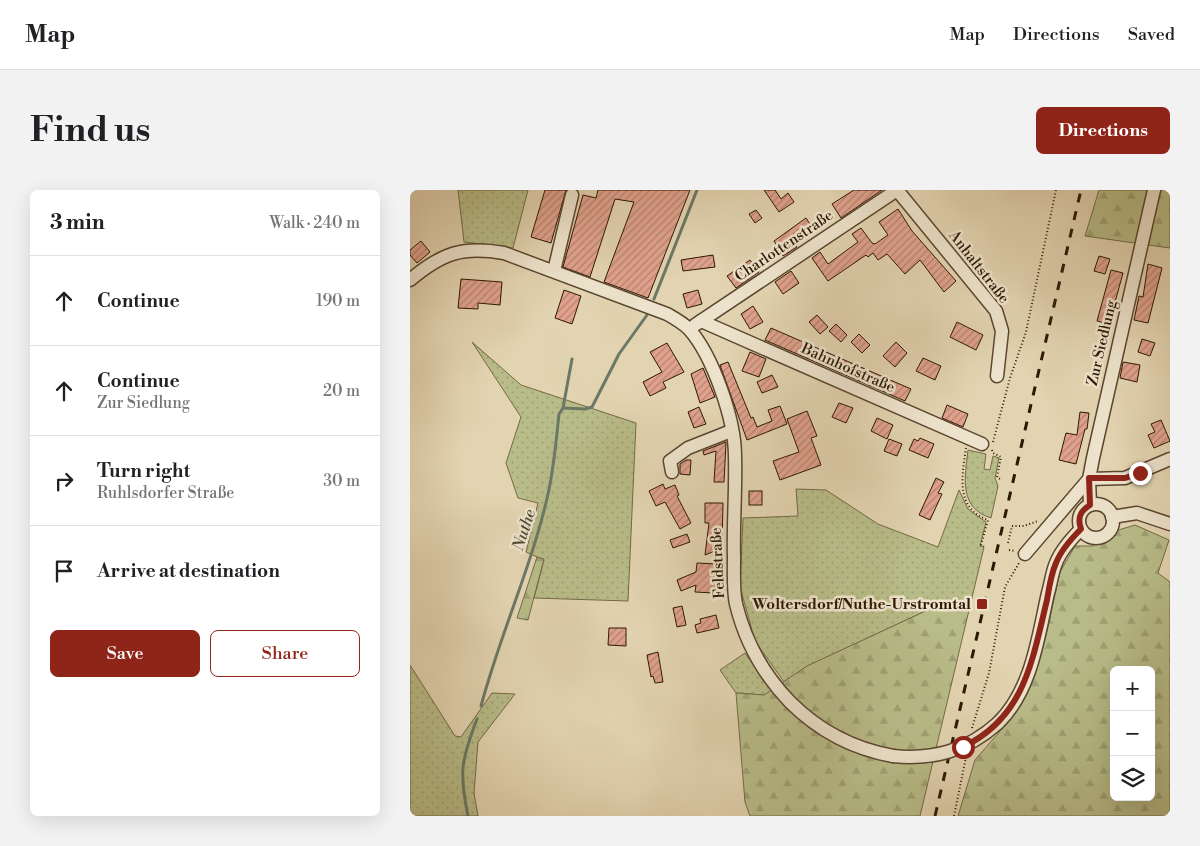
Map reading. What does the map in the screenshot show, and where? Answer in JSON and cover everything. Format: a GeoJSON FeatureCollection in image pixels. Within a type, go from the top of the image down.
{"type":"FeatureCollection","features":[{"type":"Feature","properties":{"kind":"street","name":"Charlottenstraße"},"geometry":{"type":"LineString","coordinates":[[689,329],[897,190]]}},
{"type":"Feature","properties":{"kind":"street","name":"Anhaltstraße"},"geometry":{"type":"LineString","coordinates":[[897,190],[996,311],[1002,331],[997,376]]}},
{"type":"Feature","properties":{"kind":"street","name":"Zur Siedlung"},"geometry":{"type":"LineString","coordinates":[[1090,505],[1089,478],[1154,190]]}},
{"type":"Feature","properties":{"kind":"street"},"geometry":{"type":"LineString","coordinates":[[554,271],[572,195]]}},
{"type":"Feature","properties":{"kind":"street"},"geometry":{"type":"LineString","coordinates":[[410,280],[432,262],[455,252],[481,249],[504,253],[667,314],[689,329]]}},
{"type":"Feature","properties":{"kind":"street","name":"Bahnhofstraße"},"geometry":{"type":"LineString","coordinates":[[701,321],[987,446]]}},
{"type":"Feature","properties":{"kind":"street","name":"Feldstraße"},"geometry":{"type":"LineString","coordinates":[[689,329],[710,363],[726,399],[735,454],[732,518],[735,602],[751,649],[775,685],[811,720],[847,742],[871,751],[893,756],[924,757],[944,753],[970,743],[998,723],[1014,703],[1026,680],[1055,563],[1068,543],[1081,529]]}},
{"type":"Feature","properties":{"kind":"street"},"geometry":{"type":"LineString","coordinates":[[672,472],[670,461],[678,454],[731,431]]}},
{"type":"Feature","properties":{"kind":"street"},"geometry":{"type":"LineString","coordinates":[[1025,554],[1089,478],[1125,478],[1170,458]]}},
{"type":"Feature","properties":{"kind":"street"},"geometry":{"type":"LineString","coordinates":[[1090,505],[1101,505],[1106,508],[1112,517],[1111,528],[1104,536],[1094,538],[1084,533],[1079,524],[1081,512],[1090,505]]}},
{"type":"Feature","properties":{"kind":"street"},"geometry":{"type":"LineString","coordinates":[[1112,517],[1136,514],[1170,524]]}},
{"type":"Feature","properties":{"kind":"path"},"geometry":{"type":"LineString","coordinates":[[1000,479],[997,477],[1001,456],[992,453],[987,446],[1026,332],[1056,190]]}},
{"type":"Feature","properties":{"kind":"path"},"geometry":{"type":"LineString","coordinates":[[968,439],[961,487],[968,505],[976,513],[988,520],[982,545],[984,546]]}},
{"type":"Feature","properties":{"kind":"path"},"geometry":{"type":"LineString","coordinates":[[1008,543],[1012,526]]}},
{"type":"Feature","properties":{"kind":"path"},"geometry":{"type":"LineString","coordinates":[[970,737],[976,709],[989,673],[1005,587],[1025,554]]}},
{"type":"Feature","properties":{"kind":"path"},"geometry":{"type":"LineString","coordinates":[[954,816],[966,756]]}},
{"type":"Feature","properties":{"kind":"green space"},"geometry":{"type":"Polygon","coordinates":[[[458,190],[528,190],[513,248],[464,242],[458,190]]]}},
{"type":"Feature","properties":{"kind":"green space"},"geometry":{"type":"Polygon","coordinates":[[[1099,190],[1170,190],[1170,248],[1085,236],[1099,190]]]}},
{"type":"Feature","properties":{"kind":"green space"},"geometry":{"type":"Polygon","coordinates":[[[472,342],[521,385],[636,423],[628,601],[534,598],[544,560],[526,552],[538,503],[518,498],[506,463],[521,417],[472,342]]]}},
{"type":"Feature","properties":{"kind":"green space"},"geometry":{"type":"Polygon","coordinates":[[[968,450],[986,454],[984,469],[990,470],[993,456],[999,458],[995,478],[998,486],[991,518],[980,513],[968,499],[965,480],[968,450]]]}},
{"type":"Feature","properties":{"kind":"green space"},"geometry":{"type":"Polygon","coordinates":[[[796,489],[826,490],[878,524],[938,547],[959,490],[968,509],[986,522],[980,546],[984,547],[970,606],[932,608],[808,666],[784,682],[755,641],[740,587],[743,518],[798,516],[796,489]]]}},
{"type":"Feature","properties":{"kind":"green space"},"geometry":{"type":"Polygon","coordinates":[[[1135,525],[1169,540],[1158,573],[1170,582],[1170,816],[958,816],[975,760],[1014,715],[1029,689],[1046,635],[1060,572],[1075,546],[1093,546],[1112,532],[1135,525]]]}},
{"type":"Feature","properties":{"kind":"green space"},"geometry":{"type":"Polygon","coordinates":[[[537,557],[544,559],[528,620],[517,618],[537,557]]]}},
{"type":"Feature","properties":{"kind":"green space"},"geometry":{"type":"Polygon","coordinates":[[[970,606],[920,816],[750,816],[745,802],[736,693],[764,695],[807,666],[932,608],[970,606]]]}},
{"type":"Feature","properties":{"kind":"green space"},"geometry":{"type":"Polygon","coordinates":[[[745,653],[772,690],[764,695],[736,693],[720,670],[745,653]]]}},
{"type":"Feature","properties":{"kind":"green space"},"geometry":{"type":"Polygon","coordinates":[[[410,665],[455,736],[461,737],[492,693],[515,694],[478,742],[474,793],[478,816],[410,816],[410,665]]]}},
{"type":"Feature","properties":{"kind":"building"},"geometry":{"type":"Polygon","coordinates":[[[545,190],[566,190],[551,243],[531,237],[545,190]]]}},
{"type":"Feature","properties":{"kind":"building"},"geometry":{"type":"Polygon","coordinates":[[[598,190],[690,190],[648,298],[604,282],[634,202],[615,199],[590,277],[563,267],[583,195],[596,198],[598,190]]]}},
{"type":"Feature","properties":{"kind":"building"},"geometry":{"type":"Polygon","coordinates":[[[764,190],[775,190],[781,199],[788,193],[794,202],[779,212],[764,190]]]}},
{"type":"Feature","properties":{"kind":"building"},"geometry":{"type":"Polygon","coordinates":[[[854,190],[882,190],[841,218],[832,204],[854,190]]]}},
{"type":"Feature","properties":{"kind":"building"},"geometry":{"type":"Polygon","coordinates":[[[898,209],[912,231],[956,281],[944,292],[920,260],[905,274],[887,254],[878,260],[873,253],[868,257],[866,255],[828,281],[812,258],[820,252],[828,264],[858,242],[852,234],[861,228],[872,243],[875,244],[888,235],[879,222],[898,209]]]}},
{"type":"Feature","properties":{"kind":"building"},"geometry":{"type":"Polygon","coordinates":[[[756,210],[762,218],[755,223],[749,214],[756,210]]]}},
{"type":"Feature","properties":{"kind":"building"},"geometry":{"type":"Polygon","coordinates":[[[806,218],[815,232],[795,244],[797,247],[783,256],[774,241],[806,218]]]}},
{"type":"Feature","properties":{"kind":"building"},"geometry":{"type":"Polygon","coordinates":[[[421,241],[430,252],[417,263],[410,255],[410,250],[421,241]]]}},
{"type":"Feature","properties":{"kind":"building"},"geometry":{"type":"Polygon","coordinates":[[[713,255],[715,267],[683,271],[681,260],[713,255]]]}},
{"type":"Feature","properties":{"kind":"building"},"geometry":{"type":"Polygon","coordinates":[[[1099,256],[1110,259],[1105,274],[1094,271],[1099,256]]]}},
{"type":"Feature","properties":{"kind":"building"},"geometry":{"type":"Polygon","coordinates":[[[750,260],[759,272],[736,288],[727,276],[750,260]]]}},
{"type":"Feature","properties":{"kind":"building"},"geometry":{"type":"Polygon","coordinates":[[[1148,264],[1162,268],[1148,323],[1134,320],[1139,296],[1143,297],[1148,264]]]}},
{"type":"Feature","properties":{"kind":"building"},"geometry":{"type":"Polygon","coordinates":[[[1111,270],[1123,273],[1109,324],[1097,321],[1111,270]]]}},
{"type":"Feature","properties":{"kind":"building"},"geometry":{"type":"Polygon","coordinates":[[[791,271],[799,283],[783,294],[775,282],[791,271]]]}},
{"type":"Feature","properties":{"kind":"building"},"geometry":{"type":"Polygon","coordinates":[[[461,279],[502,282],[500,305],[478,303],[478,309],[458,308],[461,279]]]}},
{"type":"Feature","properties":{"kind":"building"},"geometry":{"type":"Polygon","coordinates":[[[564,290],[581,296],[572,324],[555,318],[564,290]]]}},
{"type":"Feature","properties":{"kind":"building"},"geometry":{"type":"Polygon","coordinates":[[[698,290],[702,304],[687,308],[683,294],[698,290]]]}},
{"type":"Feature","properties":{"kind":"building"},"geometry":{"type":"Polygon","coordinates":[[[753,306],[763,322],[750,329],[741,314],[753,306]]]}},
{"type":"Feature","properties":{"kind":"building"},"geometry":{"type":"Polygon","coordinates":[[[817,315],[828,327],[820,334],[809,322],[817,315]]]}},
{"type":"Feature","properties":{"kind":"building"},"geometry":{"type":"Polygon","coordinates":[[[957,322],[983,335],[976,350],[950,337],[957,322]]]}},
{"type":"Feature","properties":{"kind":"building"},"geometry":{"type":"Polygon","coordinates":[[[836,324],[847,335],[841,342],[829,331],[836,324]]]}},
{"type":"Feature","properties":{"kind":"building"},"geometry":{"type":"Polygon","coordinates":[[[771,328],[911,389],[905,401],[765,340],[771,328]]]}},
{"type":"Feature","properties":{"kind":"building"},"geometry":{"type":"Polygon","coordinates":[[[859,334],[870,345],[862,353],[851,342],[859,334]]]}},
{"type":"Feature","properties":{"kind":"building"},"geometry":{"type":"Polygon","coordinates":[[[1142,339],[1155,343],[1150,356],[1138,352],[1142,339]]]}},
{"type":"Feature","properties":{"kind":"building"},"geometry":{"type":"Polygon","coordinates":[[[896,342],[907,353],[895,367],[883,356],[896,342]]]}},
{"type":"Feature","properties":{"kind":"building"},"geometry":{"type":"Polygon","coordinates":[[[667,343],[684,372],[663,382],[666,388],[650,396],[643,382],[662,372],[650,352],[667,343]]]}},
{"type":"Feature","properties":{"kind":"building"},"geometry":{"type":"Polygon","coordinates":[[[750,352],[766,359],[759,377],[742,371],[750,352]]]}},
{"type":"Feature","properties":{"kind":"building"},"geometry":{"type":"Polygon","coordinates":[[[923,358],[941,366],[935,380],[916,371],[923,358]]]}},
{"type":"Feature","properties":{"kind":"building"},"geometry":{"type":"Polygon","coordinates":[[[728,362],[751,418],[753,417],[757,427],[772,421],[768,410],[780,406],[787,424],[747,440],[720,365],[728,362]]]}},
{"type":"Feature","properties":{"kind":"building"},"geometry":{"type":"Polygon","coordinates":[[[1123,362],[1140,365],[1137,382],[1120,378],[1123,362]]]}},
{"type":"Feature","properties":{"kind":"building"},"geometry":{"type":"Polygon","coordinates":[[[703,368],[715,397],[700,403],[691,374],[703,368]]]}},
{"type":"Feature","properties":{"kind":"building"},"geometry":{"type":"Polygon","coordinates":[[[772,375],[778,387],[762,393],[757,382],[772,375]]]}},
{"type":"Feature","properties":{"kind":"building"},"geometry":{"type":"Polygon","coordinates":[[[839,403],[853,408],[846,423],[832,417],[839,403]]]}},
{"type":"Feature","properties":{"kind":"building"},"geometry":{"type":"Polygon","coordinates":[[[947,405],[968,414],[963,427],[942,418],[947,405]]]}},
{"type":"Feature","properties":{"kind":"building"},"geometry":{"type":"Polygon","coordinates":[[[699,407],[706,424],[694,428],[688,412],[699,407]]]}},
{"type":"Feature","properties":{"kind":"building"},"geometry":{"type":"Polygon","coordinates":[[[807,411],[817,436],[811,438],[821,465],[780,480],[773,461],[799,452],[787,419],[807,411]]]}},
{"type":"Feature","properties":{"kind":"building"},"geometry":{"type":"Polygon","coordinates":[[[1080,412],[1089,413],[1087,429],[1085,429],[1076,464],[1059,460],[1066,433],[1077,435],[1080,412]]]}},
{"type":"Feature","properties":{"kind":"building"},"geometry":{"type":"Polygon","coordinates":[[[877,418],[893,425],[887,439],[871,431],[877,418]]]}},
{"type":"Feature","properties":{"kind":"building"},"geometry":{"type":"Polygon","coordinates":[[[1161,420],[1170,441],[1154,448],[1148,435],[1155,432],[1151,424],[1161,420]]]}},
{"type":"Feature","properties":{"kind":"building"},"geometry":{"type":"Polygon","coordinates":[[[920,438],[934,444],[928,458],[909,450],[914,439],[918,441],[920,438]]]}},
{"type":"Feature","properties":{"kind":"building"},"geometry":{"type":"Polygon","coordinates":[[[889,439],[902,444],[897,456],[884,451],[889,439]]]}},
{"type":"Feature","properties":{"kind":"building"},"geometry":{"type":"Polygon","coordinates":[[[726,442],[724,482],[714,482],[716,451],[704,455],[703,451],[726,442]]]}},
{"type":"Feature","properties":{"kind":"building"},"geometry":{"type":"Polygon","coordinates":[[[686,460],[691,460],[690,475],[680,474],[680,464],[686,460]]]}},
{"type":"Feature","properties":{"kind":"building"},"geometry":{"type":"Polygon","coordinates":[[[936,478],[944,482],[938,493],[942,494],[930,520],[919,515],[936,478]]]}},
{"type":"Feature","properties":{"kind":"building"},"geometry":{"type":"Polygon","coordinates":[[[663,484],[665,489],[675,485],[679,495],[677,496],[691,523],[680,529],[665,502],[656,506],[649,491],[663,484]]]}},
{"type":"Feature","properties":{"kind":"building"},"geometry":{"type":"Polygon","coordinates":[[[749,491],[762,491],[762,505],[749,505],[749,491]]]}},
{"type":"Feature","properties":{"kind":"building"},"geometry":{"type":"Polygon","coordinates":[[[705,503],[723,503],[722,548],[705,555],[709,523],[705,523],[705,503]]]}},
{"type":"Feature","properties":{"kind":"building"},"geometry":{"type":"Polygon","coordinates":[[[687,534],[690,542],[673,548],[670,540],[687,534]]]}},
{"type":"Feature","properties":{"kind":"building"},"geometry":{"type":"Polygon","coordinates":[[[697,563],[717,564],[714,593],[695,592],[696,585],[681,591],[677,580],[696,572],[697,563]]]}},
{"type":"Feature","properties":{"kind":"building"},"geometry":{"type":"Polygon","coordinates":[[[682,606],[686,625],[677,627],[673,608],[682,606]]]}},
{"type":"Feature","properties":{"kind":"building"},"geometry":{"type":"Polygon","coordinates":[[[716,615],[719,628],[697,633],[695,625],[701,623],[700,619],[716,615]]]}},
{"type":"Feature","properties":{"kind":"building"},"geometry":{"type":"Polygon","coordinates":[[[609,628],[626,628],[626,646],[608,645],[609,628]]]}},
{"type":"Feature","properties":{"kind":"building"},"geometry":{"type":"Polygon","coordinates":[[[658,652],[663,682],[655,683],[653,676],[651,677],[647,655],[658,652]]]}},
{"type":"Feature","properties":{"kind":"waterway"},"geometry":{"type":"LineString","coordinates":[[654,299],[697,190]]}},
{"type":"Feature","properties":{"kind":"waterway"},"geometry":{"type":"LineString","coordinates":[[563,408],[585,409],[592,407],[619,354],[647,315]]}},
{"type":"Feature","properties":{"kind":"waterway","name":"Nuthe"},"geometry":{"type":"LineString","coordinates":[[481,706],[541,521],[552,474],[559,414],[563,408],[572,359]]}},
{"type":"Feature","properties":{"kind":"waterway","name":"Nuthe"},"geometry":{"type":"LineString","coordinates":[[468,816],[463,788],[463,767],[477,719]]}},
{"type":"Feature","properties":{"kind":"railway"},"geometry":{"type":"LineString","coordinates":[[935,816],[1081,190]]}},
{"type":"Feature","properties":{"kind":"place","name":"Woltersdorf/Nuthe-Urstromtal"},"geometry":{"type":"Point","coordinates":[982,604]}},
{"type":"Feature","properties":{"kind":"route"},"geometry":{"type":"LineString","coordinates":[[963,747],[992,729],[1006,714],[1021,691],[1034,653],[1055,563],[1068,543],[1081,529],[1079,524],[1081,512],[1090,505],[1089,478],[1125,478],[1140,473]]}}]}
